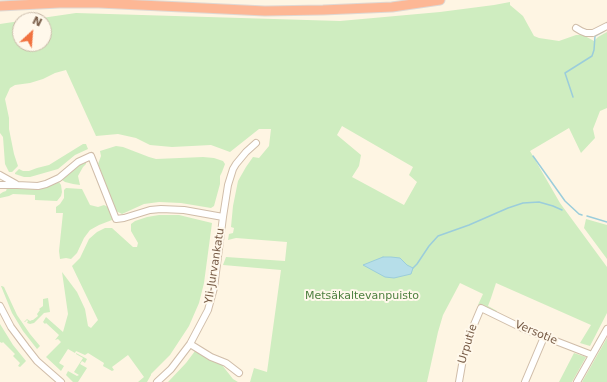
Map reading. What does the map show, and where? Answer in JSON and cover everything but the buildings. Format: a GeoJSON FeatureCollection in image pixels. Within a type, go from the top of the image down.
{"type":"FeatureCollection","features":[{"type":"Feature","properties":{"kind":"highway"},"geometry":{"type":"LineString","coordinates":[[0,6],[59,3],[99,3],[265,11],[392,7],[440,0]]}},
{"type":"Feature","properties":{"kind":"street"},"geometry":{"type":"LineString","coordinates":[[576,28],[581,31],[593,33],[607,26]]}},
{"type":"Feature","properties":{"kind":"street","name":"Yli-Jurvankatu"},"geometry":{"type":"LineString","coordinates":[[157,382],[171,369],[190,344],[205,316],[212,296],[222,217],[228,184],[233,169],[242,157],[256,143]]}},
{"type":"Feature","properties":{"kind":"street"},"geometry":{"type":"LineString","coordinates":[[18,185],[0,175],[0,184],[18,185],[38,186],[59,178],[78,162],[91,156],[116,219],[150,210],[161,209],[184,210],[222,217]]}},
{"type":"Feature","properties":{"kind":"street"},"geometry":{"type":"LineString","coordinates":[[0,306],[11,327],[26,347],[37,360],[61,382]]}},
{"type":"Feature","properties":{"kind":"street","name":"Versotie"},"geometry":{"type":"LineString","coordinates":[[481,308],[522,328],[592,356]]}},
{"type":"Feature","properties":{"kind":"street","name":"Urputie"},"geometry":{"type":"LineString","coordinates":[[459,382],[470,334],[481,308]]}},
{"type":"Feature","properties":{"kind":"street"},"geometry":{"type":"LineString","coordinates":[[577,382],[607,329]]}},
{"type":"Feature","properties":{"kind":"street"},"geometry":{"type":"LineString","coordinates":[[525,382],[544,337]]}},
{"type":"Feature","properties":{"kind":"street"},"geometry":{"type":"LineString","coordinates":[[190,344],[211,357],[226,363],[239,373]]}},
{"type":"Feature","properties":{"kind":"green space","name":"Metsäkaltevanpuisto"},"geometry":{"type":"Polygon","coordinates":[[[510,2],[510,5],[523,16],[534,36],[539,38],[559,41],[576,35],[583,35],[594,41],[607,32],[607,108],[600,111],[593,129],[595,138],[581,153],[569,128],[530,151],[560,203],[607,267],[607,313],[590,346],[580,343],[591,325],[496,283],[488,306],[497,311],[496,312],[481,305],[479,306],[478,305],[483,294],[460,283],[443,315],[427,382],[250,382],[254,368],[267,372],[281,270],[223,265],[226,257],[285,261],[287,242],[236,238],[228,240],[229,234],[233,233],[234,228],[231,227],[238,181],[253,157],[259,158],[269,146],[271,129],[259,129],[230,152],[211,145],[172,147],[150,145],[136,138],[118,134],[96,136],[66,70],[55,73],[43,79],[15,85],[10,88],[5,99],[9,118],[9,129],[18,166],[12,172],[9,172],[5,164],[3,137],[0,133],[0,24],[12,22],[12,52],[52,52],[52,16],[76,13],[340,21],[440,12],[510,2]],[[342,126],[337,135],[361,155],[359,166],[352,177],[404,205],[417,182],[409,175],[413,167],[342,126]]]}},
{"type":"Feature","properties":{"kind":"green space"},"geometry":{"type":"Polygon","coordinates":[[[83,144],[86,144],[88,149],[75,155],[58,169],[30,177],[15,174],[19,169],[29,171],[49,165],[83,144]]]}},
{"type":"Feature","properties":{"kind":"green space"},"geometry":{"type":"Polygon","coordinates":[[[116,146],[123,147],[156,159],[203,157],[223,161],[225,164],[220,176],[220,184],[214,206],[211,208],[181,203],[159,202],[144,204],[122,214],[116,211],[98,164],[101,156],[100,151],[116,146]]]}},
{"type":"Feature","properties":{"kind":"green space"},"geometry":{"type":"Polygon","coordinates":[[[86,162],[78,176],[80,185],[62,180],[80,165],[86,162]]]}},
{"type":"Feature","properties":{"kind":"green space"},"geometry":{"type":"Polygon","coordinates":[[[59,182],[62,192],[57,201],[35,200],[35,195],[13,194],[0,198],[0,194],[6,191],[7,188],[37,189],[59,182]]]}},
{"type":"Feature","properties":{"kind":"green space"},"geometry":{"type":"Polygon","coordinates":[[[66,188],[82,189],[90,205],[98,207],[104,205],[108,207],[113,218],[112,220],[90,230],[84,238],[77,253],[71,259],[60,259],[59,251],[63,213],[56,213],[56,207],[64,198],[64,190],[66,188]]]}},
{"type":"Feature","properties":{"kind":"green space"},"geometry":{"type":"Polygon","coordinates":[[[159,215],[179,215],[212,223],[204,283],[199,303],[189,326],[170,355],[151,374],[147,382],[138,382],[144,377],[128,355],[112,367],[114,370],[112,371],[103,366],[104,363],[88,353],[85,355],[76,351],[75,353],[68,349],[59,363],[64,366],[61,371],[46,357],[61,342],[58,339],[55,340],[59,335],[43,322],[46,317],[63,332],[68,314],[62,272],[77,292],[85,309],[88,326],[91,328],[98,320],[72,266],[80,258],[89,239],[97,232],[105,228],[112,228],[133,247],[137,247],[138,243],[131,231],[131,224],[147,217],[159,215]]]}},
{"type":"Feature","properties":{"kind":"green space"},"geometry":{"type":"Polygon","coordinates":[[[586,219],[607,225],[607,259],[584,228],[586,219]]]}},
{"type":"Feature","properties":{"kind":"green space"},"geometry":{"type":"Polygon","coordinates":[[[2,286],[4,287],[17,315],[40,346],[37,349],[23,331],[12,313],[2,286]]]}},
{"type":"Feature","properties":{"kind":"green space"},"geometry":{"type":"Polygon","coordinates":[[[48,298],[50,312],[44,313],[34,323],[27,323],[27,320],[24,322],[27,319],[30,321],[33,320],[38,316],[37,314],[40,310],[39,309],[43,306],[43,299],[48,298]]]}},
{"type":"Feature","properties":{"kind":"green space"},"geometry":{"type":"Polygon","coordinates":[[[0,324],[13,345],[26,361],[20,367],[18,366],[20,363],[13,356],[15,354],[3,342],[0,342],[0,324]]]}},
{"type":"Feature","properties":{"kind":"green space"},"geometry":{"type":"Polygon","coordinates":[[[607,338],[607,382],[582,382],[599,352],[607,338]]]}},
{"type":"Feature","properties":{"kind":"green space"},"geometry":{"type":"Polygon","coordinates":[[[195,351],[222,365],[233,379],[238,382],[168,382],[195,351]]]}},
{"type":"Feature","properties":{"kind":"green space"},"geometry":{"type":"Polygon","coordinates":[[[76,353],[87,359],[85,363],[82,361],[80,364],[87,368],[78,382],[73,382],[66,375],[68,371],[77,376],[79,375],[74,372],[83,358],[76,353]]]}},
{"type":"Feature","properties":{"kind":"green space"},"geometry":{"type":"Polygon","coordinates":[[[574,353],[586,357],[572,382],[559,382],[574,353]]]}},
{"type":"Feature","properties":{"kind":"water"},"geometry":{"type":"Polygon","coordinates":[[[383,257],[400,258],[407,265],[413,268],[411,274],[394,278],[385,277],[363,265],[383,257]]]}},
{"type":"Feature","properties":{"kind":"waterway"},"geometry":{"type":"LineString","coordinates":[[573,97],[565,73],[592,56],[595,36],[604,31]]}},
{"type":"Feature","properties":{"kind":"waterway"},"geometry":{"type":"LineString","coordinates":[[533,156],[565,201],[582,215]]}},
{"type":"Feature","properties":{"kind":"waterway"},"geometry":{"type":"LineString","coordinates":[[413,268],[438,236],[469,225],[508,208],[523,203],[539,202],[562,210]]}},
{"type":"Feature","properties":{"kind":"waterway"},"geometry":{"type":"LineString","coordinates":[[587,216],[607,222]]}}]}
